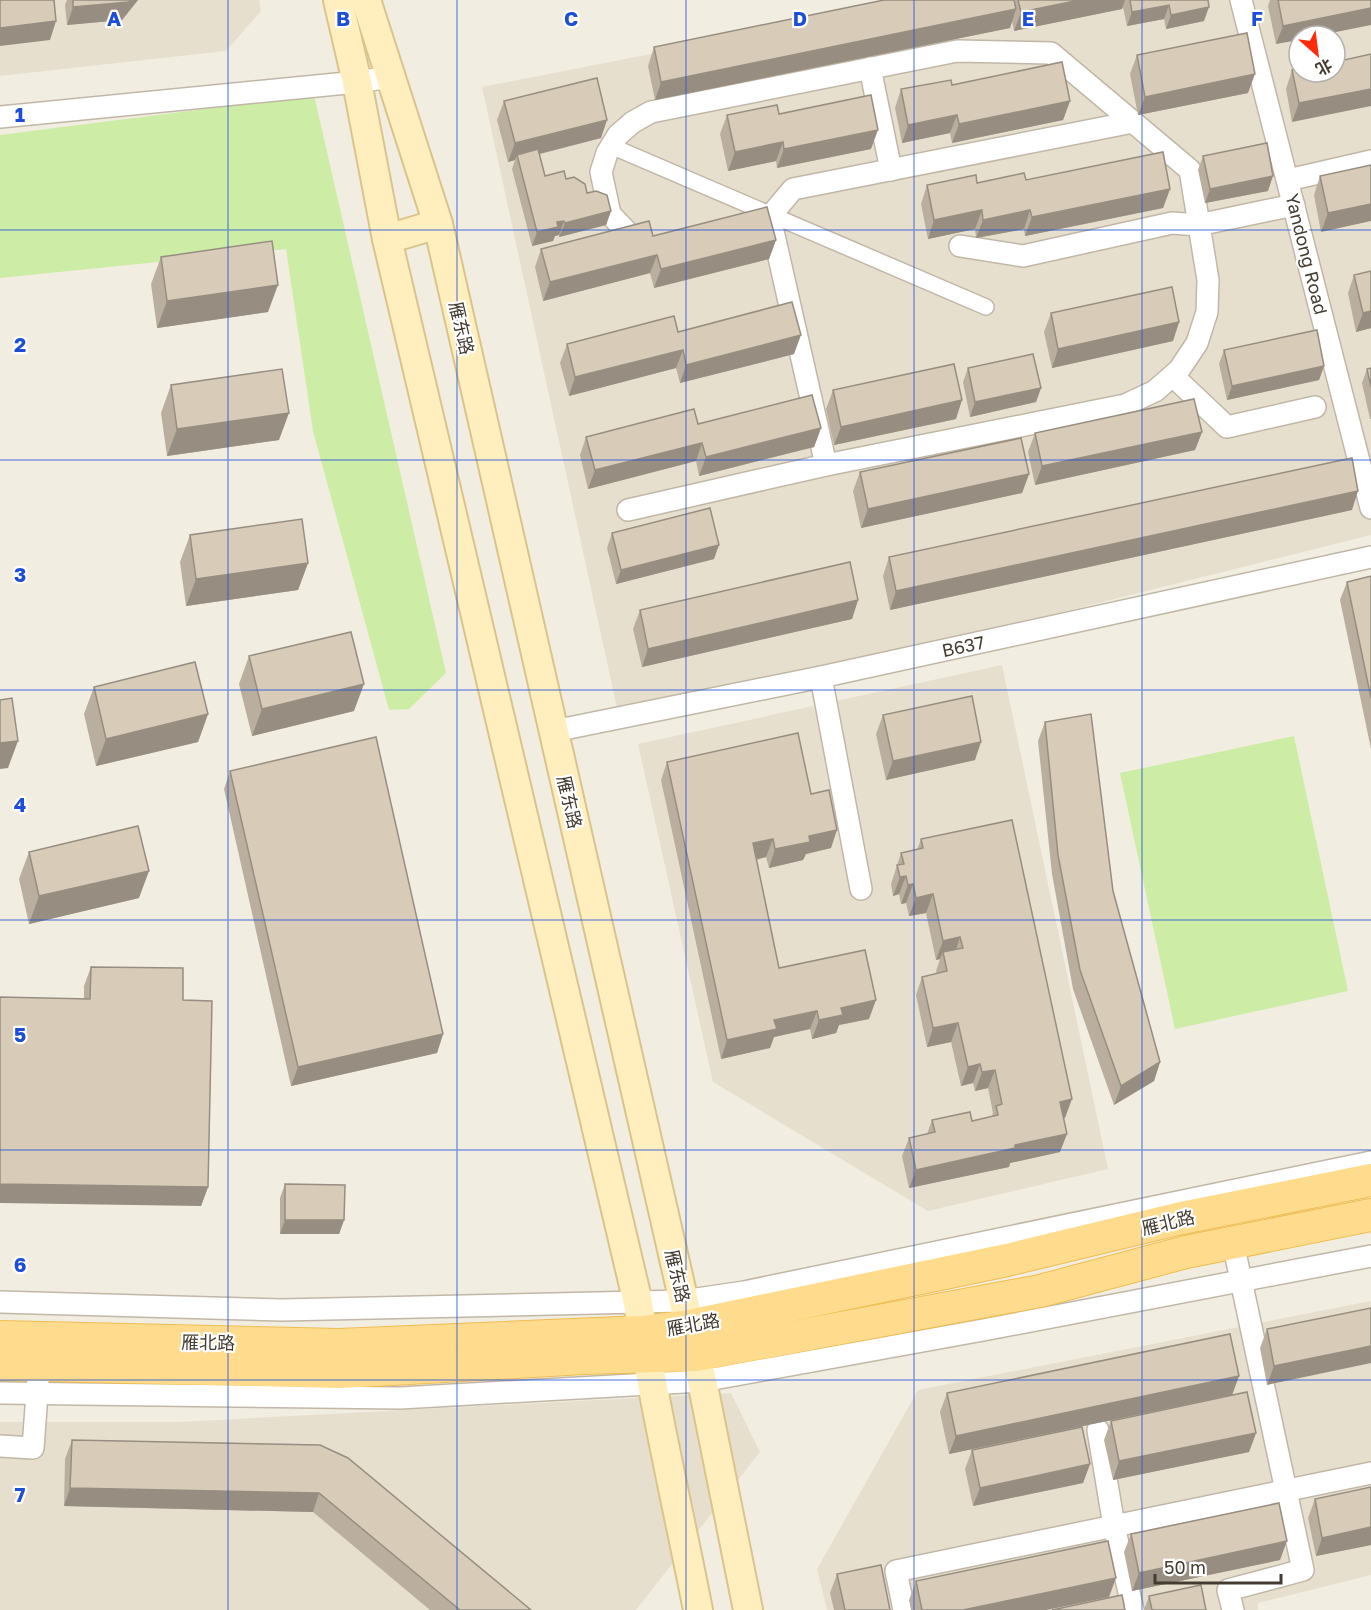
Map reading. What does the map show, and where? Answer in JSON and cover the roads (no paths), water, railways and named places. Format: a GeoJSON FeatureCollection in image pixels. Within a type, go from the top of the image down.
{"type":"FeatureCollection","features":[{"type":"Feature","properties":{"kind":"main road"},"geometry":{"type":"LineString","coordinates":[[338,0],[357,82],[387,239],[644,1344],[698,1610]]}},
{"type":"Feature","properties":{"kind":"main road","name":"雁东路"},"geometry":{"type":"LineString","coordinates":[[366,0],[438,224],[693,1341],[748,1610]]}},
{"type":"Feature","properties":{"kind":"main road"},"geometry":{"type":"LineString","coordinates":[[387,239],[438,224]]}},
{"type":"Feature","properties":{"kind":"main road","name":"雁北路"},"geometry":{"type":"LineString","coordinates":[[693,1341],[1177,1219],[1371,1180]]}},
{"type":"Feature","properties":{"kind":"main road","name":"雁北路"},"geometry":{"type":"LineString","coordinates":[[0,1337],[339,1345],[644,1344],[693,1341],[1040,1291],[1186,1252],[1371,1215]]}},
{"type":"Feature","properties":{"kind":"main road","name":"雁北路"},"geometry":{"type":"LineString","coordinates":[[0,1364],[38,1380],[340,1372],[584,1358],[644,1344]]}},
{"type":"Feature","properties":{"kind":"street","name":"Yandong Road"},"geometry":{"type":"LineString","coordinates":[[1241,0],[1371,508]]}},
{"type":"Feature","properties":{"kind":"street"},"geometry":{"type":"LineString","coordinates":[[627,232],[610,214],[601,172],[607,153],[618,135],[633,122],[651,112],[957,51],[1052,53],[1190,170],[1208,280],[1207,312],[1197,343],[1173,376],[1155,391],[1125,405],[826,465],[628,510]]}},
{"type":"Feature","properties":{"kind":"street"},"geometry":{"type":"LineString","coordinates":[[870,68],[891,170]]}},
{"type":"Feature","properties":{"kind":"street"},"geometry":{"type":"LineString","coordinates":[[0,117],[390,77]]}},
{"type":"Feature","properties":{"kind":"street"},"geometry":{"type":"LineString","coordinates":[[826,465],[772,231],[772,214],[793,189],[1133,122]]}},
{"type":"Feature","properties":{"kind":"street"},"geometry":{"type":"LineString","coordinates":[[611,146],[986,307]]}},
{"type":"Feature","properties":{"kind":"street"},"geometry":{"type":"LineString","coordinates":[[1288,180],[1371,161]]}},
{"type":"Feature","properties":{"kind":"street"},"geometry":{"type":"LineString","coordinates":[[960,246],[1023,256],[1172,223],[1198,225],[1294,205]]}},
{"type":"Feature","properties":{"kind":"street"},"geometry":{"type":"LineString","coordinates":[[1173,376],[1227,427],[1315,406]]}},
{"type":"Feature","properties":{"kind":"street","name":"B637"},"geometry":{"type":"LineString","coordinates":[[554,731],[821,677],[1371,557]]}},
{"type":"Feature","properties":{"kind":"street"},"geometry":{"type":"LineString","coordinates":[[821,677],[861,889]]}},
{"type":"Feature","properties":{"kind":"street"},"geometry":{"type":"LineString","coordinates":[[693,1341],[744,1292],[1371,1162]]}},
{"type":"Feature","properties":{"kind":"street"},"geometry":{"type":"LineString","coordinates":[[1233,1243],[1304,1570],[1228,1590],[1233,1610]]}},
{"type":"Feature","properties":{"kind":"street"},"geometry":{"type":"LineString","coordinates":[[0,1302],[282,1310],[644,1344],[693,1341],[1241,1281],[1371,1256]]}},
{"type":"Feature","properties":{"kind":"street"},"geometry":{"type":"LineString","coordinates":[[0,1393],[38,1380],[33,1448],[0,1446]]}},
{"type":"Feature","properties":{"kind":"street"},"geometry":{"type":"LineString","coordinates":[[1098,1430],[1114,1526],[1133,1610]]}},
{"type":"Feature","properties":{"kind":"street"},"geometry":{"type":"LineString","coordinates":[[904,1610],[896,1571],[1371,1473]]}}]}
